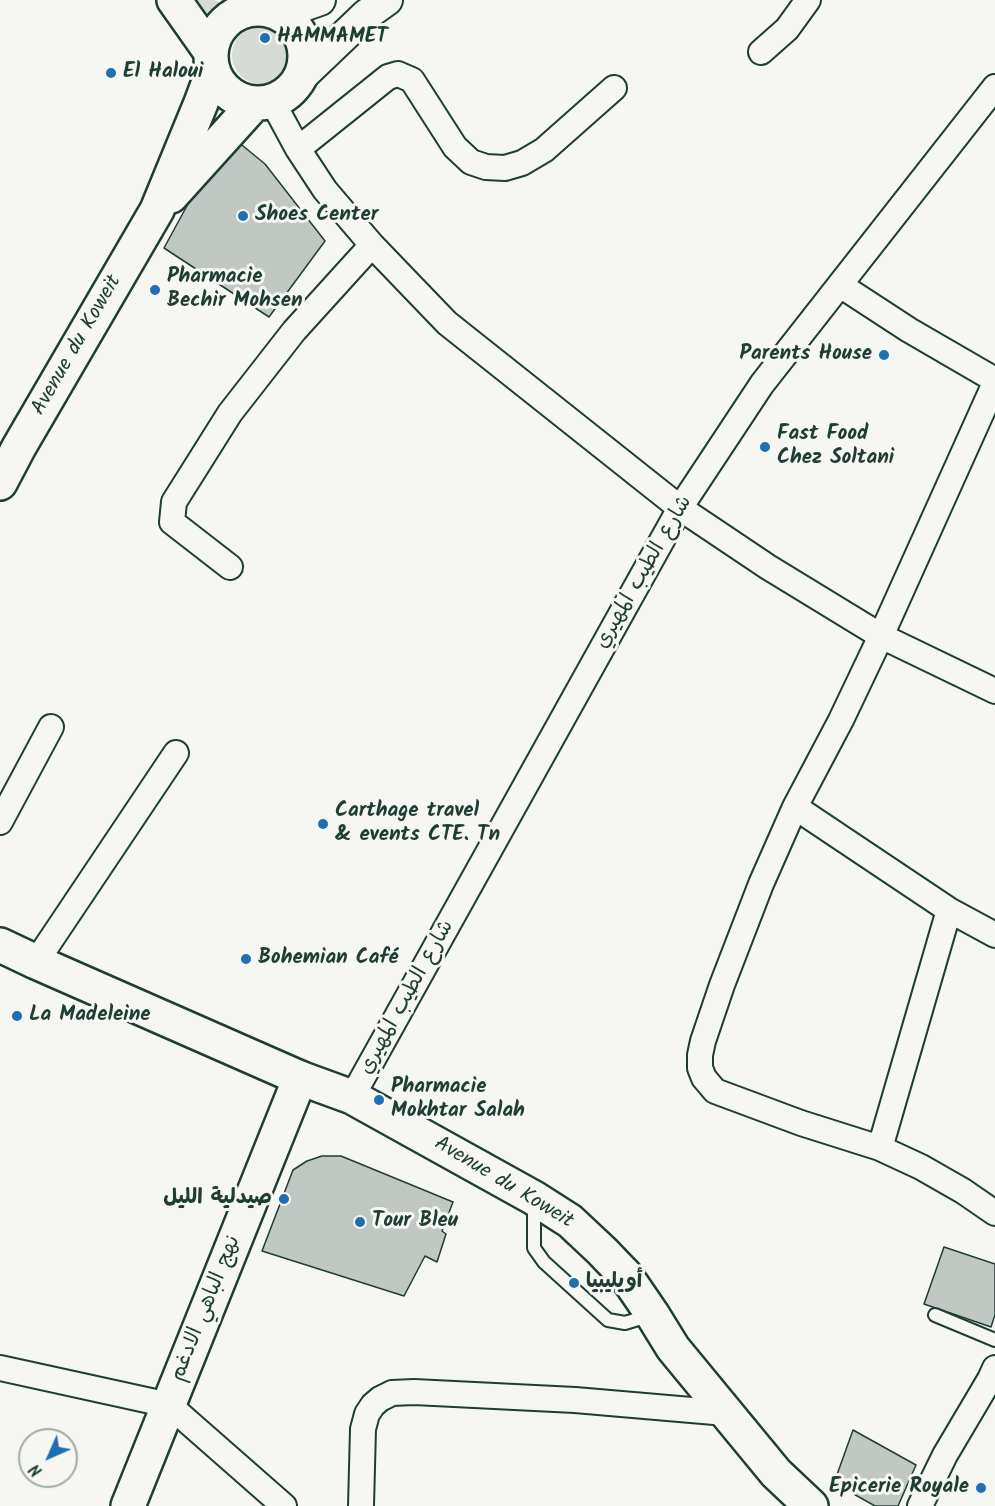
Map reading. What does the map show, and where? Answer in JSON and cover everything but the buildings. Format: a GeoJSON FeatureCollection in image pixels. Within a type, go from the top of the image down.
{"type":"FeatureCollection","features":[{"type":"Feature","properties":{"kind":"main road"},"geometry":{"type":"LineString","coordinates":[[174,0],[211,61],[222,87],[237,98],[263,102]]}},
{"type":"Feature","properties":{"kind":"main road"},"geometry":{"type":"LineString","coordinates":[[263,7],[294,25],[303,42],[305,60],[300,78],[288,92],[263,102],[158,210],[201,103],[216,33],[228,18],[245,9],[263,7]]}},
{"type":"Feature","properties":{"kind":"main road","name":"Avenue du Koweit"},"geometry":{"type":"LineString","coordinates":[[0,483],[158,210]]}},
{"type":"Feature","properties":{"kind":"main road","name":"Avenue du Koweit"},"geometry":{"type":"LineString","coordinates":[[0,945],[300,1078],[352,1097],[534,1198],[570,1221],[626,1276],[673,1348],[776,1473],[811,1506]]}},
{"type":"Feature","properties":{"kind":"main road","name":"نهج الباهي الادغم"},"geometry":{"type":"LineString","coordinates":[[128,1506],[300,1078]]}},
{"type":"Feature","properties":{"kind":"street"},"geometry":{"type":"LineString","coordinates":[[263,7],[320,0]]}},
{"type":"Feature","properties":{"kind":"street"},"geometry":{"type":"LineString","coordinates":[[300,78],[366,15],[387,0]]}},
{"type":"Feature","properties":{"kind":"street"},"geometry":{"type":"LineString","coordinates":[[761,52],[787,29],[808,0]]}},
{"type":"Feature","properties":{"kind":"street"},"geometry":{"type":"LineString","coordinates":[[298,149],[388,76],[398,74],[412,80],[455,147],[471,162],[486,167],[505,168],[522,163],[544,150],[614,88]]}},
{"type":"Feature","properties":{"kind":"street","name":"شارع الطيب المهيري"},"geometry":{"type":"LineString","coordinates":[[352,1097],[680,508],[762,384],[995,87]]}},
{"type":"Feature","properties":{"kind":"street"},"geometry":{"type":"LineString","coordinates":[[263,102],[325,190],[372,245],[447,322],[680,508],[768,567],[881,636],[995,691]]}},
{"type":"Feature","properties":{"kind":"street"},"geometry":{"type":"LineString","coordinates":[[230,567],[172,522],[174,502],[230,413],[294,331],[372,245]]}},
{"type":"Feature","properties":{"kind":"street"},"geometry":{"type":"LineString","coordinates":[[840,285],[995,382],[881,636],[795,807],[760,884],[703,1041],[700,1068],[704,1078],[715,1091],[801,1123],[880,1148],[921,1167],[995,1213]]}},
{"type":"Feature","properties":{"kind":"street"},"geometry":{"type":"LineString","coordinates":[[0,822],[51,727]]}},
{"type":"Feature","properties":{"kind":"street"},"geometry":{"type":"LineString","coordinates":[[36,962],[176,753]]}},
{"type":"Feature","properties":{"kind":"street"},"geometry":{"type":"LineString","coordinates":[[795,807],[949,910],[995,935]]}},
{"type":"Feature","properties":{"kind":"street"},"geometry":{"type":"LineString","coordinates":[[880,1148],[949,910]]}},
{"type":"Feature","properties":{"kind":"street"},"geometry":{"type":"LineString","coordinates":[[0,1368],[169,1405],[284,1506]]}},
{"type":"Feature","properties":{"kind":"street"},"geometry":{"type":"LineString","coordinates":[[920,1506],[945,1455],[995,1368]]}},
{"type":"Feature","properties":{"kind":"street"},"geometry":{"type":"LineString","coordinates":[[361,1506],[363,1429],[367,1414],[380,1399],[392,1393],[414,1392],[575,1400],[726,1413]]}},
{"type":"Feature","properties":{"kind":"lane"},"geometry":{"type":"LineString","coordinates":[[534,1198],[534,1248],[544,1262],[608,1320],[625,1323],[652,1314]]}},
{"type":"Feature","properties":{"kind":"lane"},"geometry":{"type":"LineString","coordinates":[[935,1315],[995,1340]]}},
{"type":"Feature","properties":{"kind":"shaded area"},"geometry":{"type":"Polygon","coordinates":[[[188,0],[214,0],[223,4],[204,22],[188,0]]]}},
{"type":"Feature","properties":{"kind":"shaded area"},"geometry":{"type":"Polygon","coordinates":[[[261,26],[272,28],[285,39],[290,55],[288,66],[277,79],[261,84],[250,82],[237,71],[232,55],[234,44],[245,31],[261,26]]]}},
{"type":"Feature","properties":{"kind":"place","name":"HAMMAMET"},"geometry":{"type":"Point","coordinates":[265,38]}},
{"type":"Feature","properties":{"kind":"place","name":"El Haloui"},"geometry":{"type":"Point","coordinates":[111,73]}},
{"type":"Feature","properties":{"kind":"place","name":"Shoes Center"},"geometry":{"type":"Point","coordinates":[243,216]}},
{"type":"Feature","properties":{"kind":"place","name":"Pharmacie Bechir Mohsen"},"geometry":{"type":"Point","coordinates":[155,290]}},
{"type":"Feature","properties":{"kind":"place","name":"Parents House"},"geometry":{"type":"Point","coordinates":[884,355]}},
{"type":"Feature","properties":{"kind":"place","name":"Fast Food Chez Soltani"},"geometry":{"type":"Point","coordinates":[765,447]}},
{"type":"Feature","properties":{"kind":"place","name":"Carthage travel & events CTE. Tn"},"geometry":{"type":"Point","coordinates":[323,824]}},
{"type":"Feature","properties":{"kind":"place","name":"Bohemian Café"},"geometry":{"type":"Point","coordinates":[246,959]}},
{"type":"Feature","properties":{"kind":"place","name":"La Madeleine"},"geometry":{"type":"Point","coordinates":[17,1016]}},
{"type":"Feature","properties":{"kind":"place","name":"Pharmacie Mokhtar Salah"},"geometry":{"type":"Point","coordinates":[379,1100]}},
{"type":"Feature","properties":{"kind":"place","name":"صيدلية الليل"},"geometry":{"type":"Point","coordinates":[284,1199]}},
{"type":"Feature","properties":{"kind":"place","name":"Tour Bleu"},"geometry":{"type":"Point","coordinates":[360,1222]}},
{"type":"Feature","properties":{"kind":"place","name":"أويليبيا"},"geometry":{"type":"Point","coordinates":[574,1283]}},
{"type":"Feature","properties":{"kind":"place","name":"Epicerie Royale"},"geometry":{"type":"Point","coordinates":[981,1488]}}]}
